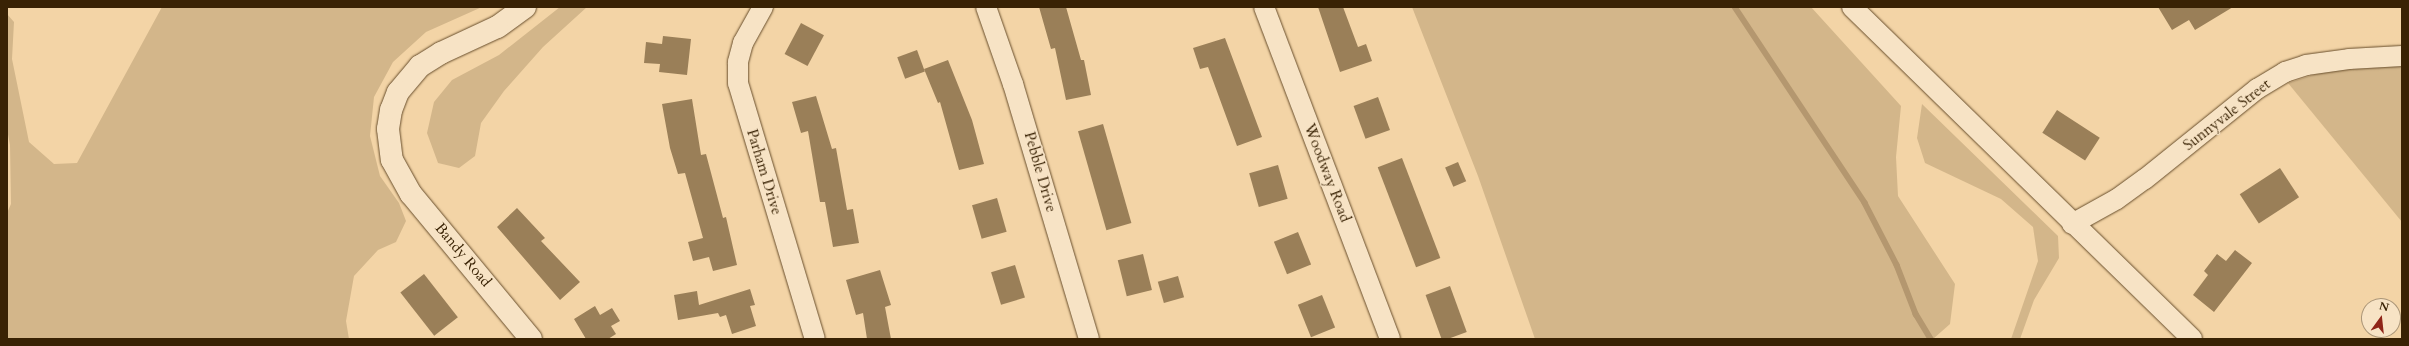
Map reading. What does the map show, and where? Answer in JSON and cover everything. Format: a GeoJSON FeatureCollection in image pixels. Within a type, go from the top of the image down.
{"type":"FeatureCollection","features":[{"type":"Feature","properties":{"kind":"street","name":"Bandy Road"},"geometry":{"type":"LineString","coordinates":[[525,7],[496,28],[442,53],[420,66],[407,79],[391,110],[388,129],[388,145],[396,171],[411,194],[531,339]]}},
{"type":"Feature","properties":{"kind":"street","name":"Parham Drive"},"geometry":{"type":"LineString","coordinates":[[763,7],[743,42],[738,62],[738,83],[815,339]]}},
{"type":"Feature","properties":{"kind":"street","name":"Pebble Drive"},"geometry":{"type":"LineString","coordinates":[[986,7],[1013,84],[1089,339]]}},
{"type":"Feature","properties":{"kind":"street","name":"Woodway Road"},"geometry":{"type":"LineString","coordinates":[[1264,7],[1390,339]]}},
{"type":"Feature","properties":{"kind":"street"},"geometry":{"type":"LineString","coordinates":[[1852,7],[2072,224],[2192,339]]}},
{"type":"Feature","properties":{"kind":"street","name":"Sunnyvale Street"},"geometry":{"type":"LineString","coordinates":[[2072,224],[2134,187],[2257,89],[2285,72],[2306,65],[2349,59],[2402,56]]}},
{"type":"Feature","properties":{"kind":"shaded area"},"geometry":{"type":"Polygon","coordinates":[[[162,7],[482,7],[426,32],[393,62],[374,97],[370,136],[380,176],[399,203],[406,221],[396,242],[378,250],[354,276],[346,321],[349,339],[7,339],[7,213],[11,204],[10,145],[7,129],[7,14],[14,22],[12,59],[29,142],[54,164],[77,163],[162,7]]]}},
{"type":"Feature","properties":{"kind":"shaded area"},"geometry":{"type":"Polygon","coordinates":[[[560,7],[587,7],[543,47],[504,91],[481,123],[475,156],[459,168],[438,163],[427,133],[434,102],[452,80],[499,55],[560,7]]]}},
{"type":"Feature","properties":{"kind":"shaded area"},"geometry":{"type":"Polygon","coordinates":[[[1412,7],[1811,7],[1901,106],[1896,157],[1898,196],[1955,284],[1950,324],[1933,339],[1535,339],[1478,176],[1412,7]]]}},
{"type":"Feature","properties":{"kind":"shaded area"},"geometry":{"type":"Polygon","coordinates":[[[2402,66],[2402,222],[2288,83],[2335,68],[2402,66]]]}},
{"type":"Feature","properties":{"kind":"shaded area"},"geometry":{"type":"Polygon","coordinates":[[[1922,104],[2058,236],[2059,258],[2034,300],[2020,339],[2011,339],[2038,261],[2033,227],[2001,199],[1925,163],[1917,138],[1922,104]]]}},
{"type":"Feature","properties":{"kind":"building"},"geometry":{"type":"Polygon","coordinates":[[[1039,7],[1066,7],[1081,60],[1084,60],[1091,95],[1066,100],[1055,48],[1051,49],[1039,7]]]}},
{"type":"Feature","properties":{"kind":"building"},"geometry":{"type":"Polygon","coordinates":[[[1318,7],[1343,7],[1358,47],[1366,44],[1372,61],[1340,72],[1318,7]]]}},
{"type":"Feature","properties":{"kind":"building"},"geometry":{"type":"Polygon","coordinates":[[[2158,7],[2233,7],[2195,30],[2189,20],[2172,30],[2158,7]]]}},
{"type":"Feature","properties":{"kind":"building"},"geometry":{"type":"Polygon","coordinates":[[[801,23],[824,35],[808,66],[785,54],[801,23]]]}},
{"type":"Feature","properties":{"kind":"building"},"geometry":{"type":"Polygon","coordinates":[[[663,36],[691,39],[687,75],[659,72],[660,64],[644,63],[646,42],[662,44],[663,36]]]}},
{"type":"Feature","properties":{"kind":"building"},"geometry":{"type":"Polygon","coordinates":[[[1225,38],[1262,137],[1237,146],[1208,67],[1200,69],[1193,48],[1225,38]]]}},
{"type":"Feature","properties":{"kind":"building"},"geometry":{"type":"Polygon","coordinates":[[[917,50],[925,72],[905,79],[897,57],[917,50]]]}},
{"type":"Feature","properties":{"kind":"building"},"geometry":{"type":"Polygon","coordinates":[[[948,60],[972,120],[984,164],[959,170],[940,102],[938,103],[924,69],[948,60]]]}},
{"type":"Feature","properties":{"kind":"building"},"geometry":{"type":"Polygon","coordinates":[[[816,96],[832,149],[836,148],[847,210],[853,209],[859,243],[833,247],[825,202],[820,202],[808,131],[801,133],[792,102],[816,96]]]}},
{"type":"Feature","properties":{"kind":"building"},"geometry":{"type":"Polygon","coordinates":[[[1378,97],[1390,130],[1366,139],[1354,106],[1378,97]]]}},
{"type":"Feature","properties":{"kind":"building"},"geometry":{"type":"Polygon","coordinates":[[[692,99],[701,155],[706,154],[723,218],[726,217],[737,265],[713,271],[709,257],[693,261],[688,242],[703,238],[685,173],[678,174],[670,148],[662,104],[692,99]]]}},
{"type":"Feature","properties":{"kind":"building"},"geometry":{"type":"Polygon","coordinates":[[[2057,110],[2100,138],[2085,160],[2042,133],[2057,110]]]}},
{"type":"Feature","properties":{"kind":"building"},"geometry":{"type":"Polygon","coordinates":[[[1103,124],[1131,223],[1106,230],[1078,131],[1103,124]]]}},
{"type":"Feature","properties":{"kind":"building"},"geometry":{"type":"Polygon","coordinates":[[[1402,158],[1440,258],[1416,267],[1378,167],[1402,158]]]}},
{"type":"Feature","properties":{"kind":"building"},"geometry":{"type":"Polygon","coordinates":[[[1458,162],[1466,181],[1453,187],[1445,167],[1458,162]]]}},
{"type":"Feature","properties":{"kind":"building"},"geometry":{"type":"Polygon","coordinates":[[[1278,165],[1288,199],[1259,207],[1249,173],[1278,165]]]}},
{"type":"Feature","properties":{"kind":"building"},"geometry":{"type":"Polygon","coordinates":[[[2280,168],[2299,197],[2259,223],[2240,194],[2280,168]]]}},
{"type":"Feature","properties":{"kind":"building"},"geometry":{"type":"Polygon","coordinates":[[[997,198],[1007,232],[982,239],[972,205],[997,198]]]}},
{"type":"Feature","properties":{"kind":"building"},"geometry":{"type":"Polygon","coordinates":[[[517,208],[545,238],[541,241],[580,282],[560,300],[497,227],[517,208]]]}},
{"type":"Feature","properties":{"kind":"building"},"geometry":{"type":"Polygon","coordinates":[[[1298,232],[1311,264],[1287,274],[1274,242],[1298,232]]]}},
{"type":"Feature","properties":{"kind":"building"},"geometry":{"type":"Polygon","coordinates":[[[2235,250],[2252,263],[2214,312],[2193,295],[2208,275],[2204,271],[2217,254],[2226,261],[2235,250]]]}},
{"type":"Feature","properties":{"kind":"building"},"geometry":{"type":"Polygon","coordinates":[[[1143,254],[1152,290],[1127,296],[1118,260],[1143,254]]]}},
{"type":"Feature","properties":{"kind":"building"},"geometry":{"type":"Polygon","coordinates":[[[1015,265],[1025,298],[1001,305],[991,272],[1015,265]]]}},
{"type":"Feature","properties":{"kind":"building"},"geometry":{"type":"Polygon","coordinates":[[[880,270],[891,305],[885,307],[891,339],[867,339],[863,313],[856,315],[846,280],[880,270]]]}},
{"type":"Feature","properties":{"kind":"building"},"geometry":{"type":"Polygon","coordinates":[[[424,274],[458,317],[434,336],[400,292],[424,274]]]}},
{"type":"Feature","properties":{"kind":"building"},"geometry":{"type":"Polygon","coordinates":[[[1178,276],[1184,297],[1164,303],[1158,282],[1178,276]]]}},
{"type":"Feature","properties":{"kind":"building"},"geometry":{"type":"Polygon","coordinates":[[[1450,286],[1467,332],[1448,339],[1442,339],[1426,295],[1450,286]]]}},
{"type":"Feature","properties":{"kind":"building"},"geometry":{"type":"Polygon","coordinates":[[[750,289],[755,305],[750,306],[756,326],[732,334],[726,315],[720,317],[718,313],[678,320],[674,295],[697,291],[699,305],[750,289]]]}},
{"type":"Feature","properties":{"kind":"building"},"geometry":{"type":"Polygon","coordinates":[[[1322,295],[1335,327],[1311,337],[1298,305],[1322,295]]]}},
{"type":"Feature","properties":{"kind":"building"},"geometry":{"type":"Polygon","coordinates":[[[595,306],[600,315],[612,308],[620,321],[611,326],[616,334],[608,339],[586,339],[574,319],[595,306]]]}},
{"type":"Feature","properties":{"kind":"waterway"},"geometry":{"type":"LineString","coordinates":[[1735,7],[1865,203],[1897,265],[1916,314],[1931,339]]}}]}
